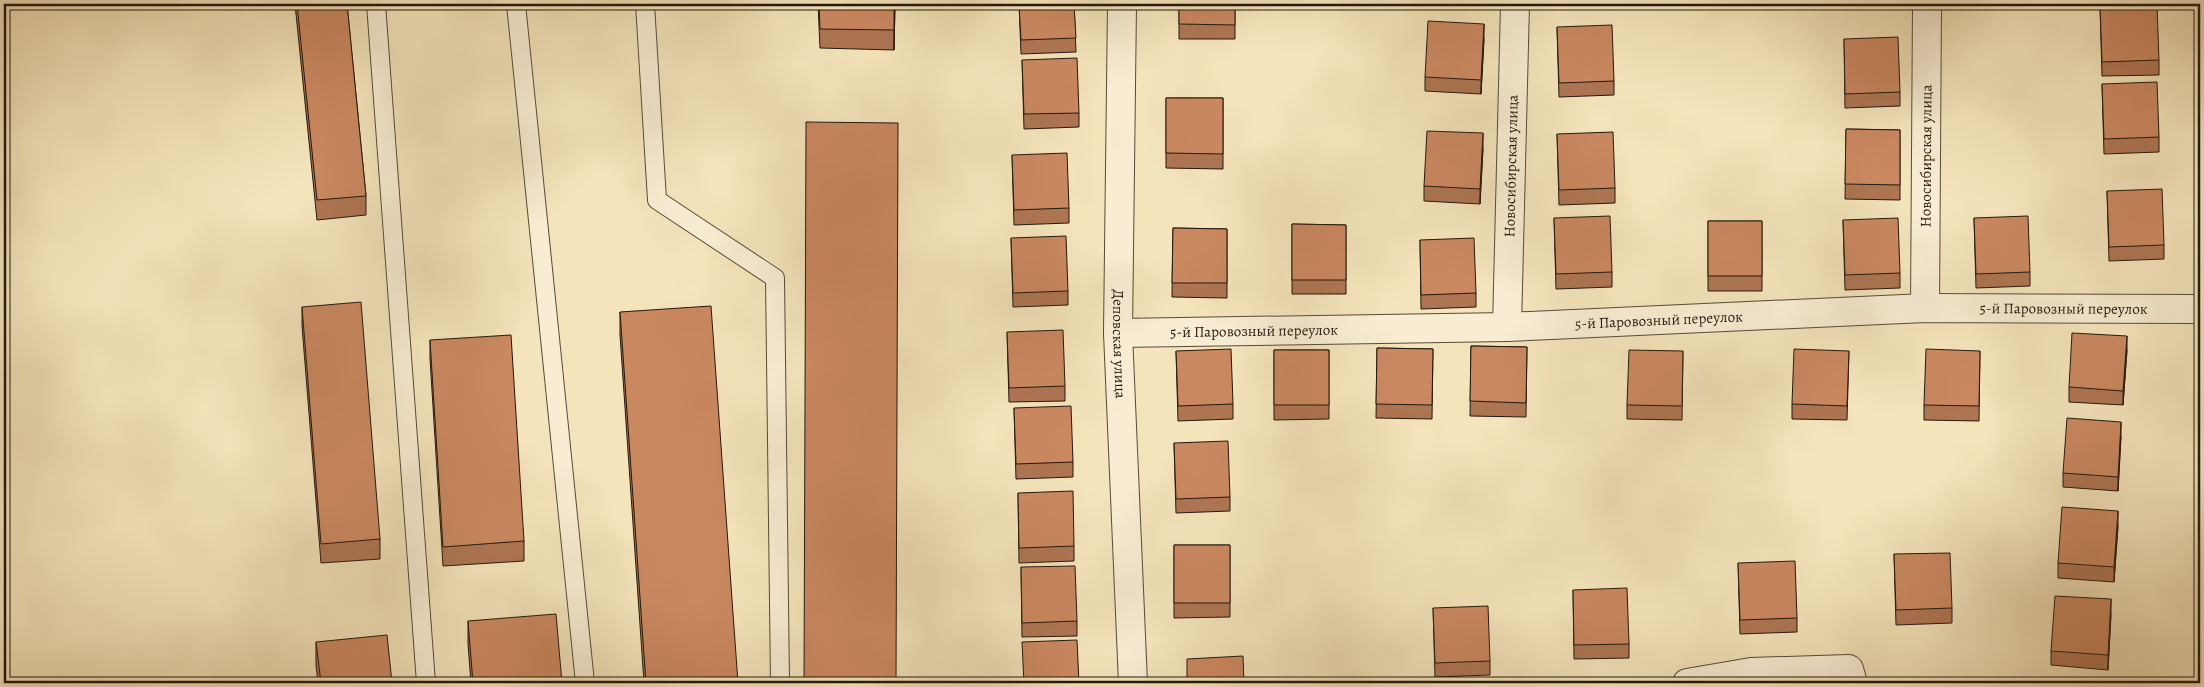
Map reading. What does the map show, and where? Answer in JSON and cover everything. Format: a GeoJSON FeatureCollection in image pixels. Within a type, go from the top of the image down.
{"type":"FeatureCollection","features":[{"type":"Feature","properties":{"kind":"street","name":"Деповская улица"},"geometry":{"type":"LineString","coordinates":[[1122,4],[1118,333],[1133,683]]}},
{"type":"Feature","properties":{"kind":"street","name":"Новосибирская улица"},"geometry":{"type":"LineString","coordinates":[[1507,327],[1515,4]]}},
{"type":"Feature","properties":{"kind":"street","name":"Новосибирская улица"},"geometry":{"type":"LineString","coordinates":[[1925,308],[1927,4]]}},
{"type":"Feature","properties":{"kind":"street","name":"5-й Паровозный переулок"},"geometry":{"type":"LineString","coordinates":[[1118,333],[1507,327],[1925,308],[2200,309]]}},
{"type":"Feature","properties":{"kind":"street"},"geometry":{"type":"LineString","coordinates":[[1687,683],[1751,672],[1849,669],[1853,683]]}},
{"type":"Feature","properties":{"kind":"lane"},"geometry":{"type":"LineString","coordinates":[[376,4],[426,683]]}},
{"type":"Feature","properties":{"kind":"lane"},"geometry":{"type":"LineString","coordinates":[[516,4],[585,683]]}},
{"type":"Feature","properties":{"kind":"lane"},"geometry":{"type":"LineString","coordinates":[[645,4],[657,200],[775,278],[780,683]]}},
{"type":"Feature","properties":{"kind":"building"},"geometry":{"type":"Polygon","coordinates":[[[297,4],[347,4],[366,196],[317,200],[297,4]]]}},
{"type":"Feature","properties":{"kind":"building"},"geometry":{"type":"Polygon","coordinates":[[[819,4],[894,4],[894,30],[820,29],[819,4]]]}},
{"type":"Feature","properties":{"kind":"building"},"geometry":{"type":"Polygon","coordinates":[[[1019,4],[1074,4],[1076,38],[1021,40],[1019,4]]]}},
{"type":"Feature","properties":{"kind":"building"},"geometry":{"type":"Polygon","coordinates":[[[1179,4],[1235,4],[1235,25],[1179,24],[1179,4]]]}},
{"type":"Feature","properties":{"kind":"building"},"geometry":{"type":"Polygon","coordinates":[[[2157,4],[2159,60],[2102,62],[2100,6],[2157,4]]]}},
{"type":"Feature","properties":{"kind":"building"},"geometry":{"type":"Polygon","coordinates":[[[1428,21],[1484,24],[1481,80],[1425,77],[1428,21]]]}},
{"type":"Feature","properties":{"kind":"building"},"geometry":{"type":"Polygon","coordinates":[[[1612,25],[1614,81],[1559,83],[1557,27],[1612,25]]]}},
{"type":"Feature","properties":{"kind":"building"},"geometry":{"type":"Polygon","coordinates":[[[1898,37],[1900,92],[1845,94],[1844,39],[1898,37]]]}},
{"type":"Feature","properties":{"kind":"building"},"geometry":{"type":"Polygon","coordinates":[[[1077,58],[1079,113],[1024,114],[1022,60],[1077,58]]]}},
{"type":"Feature","properties":{"kind":"building"},"geometry":{"type":"Polygon","coordinates":[[[2157,82],[2159,137],[2104,139],[2102,84],[2157,82]]]}},
{"type":"Feature","properties":{"kind":"building"},"geometry":{"type":"Polygon","coordinates":[[[1166,98],[1223,98],[1223,154],[1166,153],[1166,98]]]}},
{"type":"Feature","properties":{"kind":"building"},"geometry":{"type":"Polygon","coordinates":[[[806,122],[898,123],[896,683],[804,683],[806,122]]]}},
{"type":"Feature","properties":{"kind":"building"},"geometry":{"type":"Polygon","coordinates":[[[1846,129],[1900,130],[1900,185],[1845,184],[1846,129]]]}},
{"type":"Feature","properties":{"kind":"building"},"geometry":{"type":"Polygon","coordinates":[[[1427,131],[1483,133],[1480,189],[1424,186],[1427,131]]]}},
{"type":"Feature","properties":{"kind":"building"},"geometry":{"type":"Polygon","coordinates":[[[1613,132],[1615,188],[1559,190],[1557,134],[1613,132]]]}},
{"type":"Feature","properties":{"kind":"building"},"geometry":{"type":"Polygon","coordinates":[[[1067,153],[1069,208],[1014,210],[1012,155],[1067,153]]]}},
{"type":"Feature","properties":{"kind":"building"},"geometry":{"type":"Polygon","coordinates":[[[2162,189],[2164,245],[2109,247],[2107,191],[2162,189]]]}},
{"type":"Feature","properties":{"kind":"building"},"geometry":{"type":"Polygon","coordinates":[[[1610,216],[1612,272],[1556,274],[1554,218],[1610,216]]]}},
{"type":"Feature","properties":{"kind":"building"},"geometry":{"type":"Polygon","coordinates":[[[2028,216],[2030,272],[1976,274],[1974,218],[2028,216]]]}},
{"type":"Feature","properties":{"kind":"building"},"geometry":{"type":"Polygon","coordinates":[[[1898,218],[1900,273],[1845,275],[1843,220],[1898,218]]]}},
{"type":"Feature","properties":{"kind":"building"},"geometry":{"type":"Polygon","coordinates":[[[1708,221],[1762,221],[1762,276],[1708,276],[1708,221]]]}},
{"type":"Feature","properties":{"kind":"building"},"geometry":{"type":"Polygon","coordinates":[[[1292,224],[1346,225],[1346,280],[1292,280],[1292,224]]]}},
{"type":"Feature","properties":{"kind":"building"},"geometry":{"type":"Polygon","coordinates":[[[1173,228],[1227,229],[1227,283],[1172,283],[1173,228]]]}},
{"type":"Feature","properties":{"kind":"building"},"geometry":{"type":"Polygon","coordinates":[[[1066,236],[1068,291],[1013,293],[1011,238],[1066,236]]]}},
{"type":"Feature","properties":{"kind":"building"},"geometry":{"type":"Polygon","coordinates":[[[1474,238],[1476,293],[1421,295],[1420,240],[1474,238]]]}},
{"type":"Feature","properties":{"kind":"building"},"geometry":{"type":"Polygon","coordinates":[[[361,302],[380,539],[321,544],[302,307],[361,302]]]}},
{"type":"Feature","properties":{"kind":"building"},"geometry":{"type":"Polygon","coordinates":[[[711,306],[738,683],[646,683],[620,312],[711,306]]]}},
{"type":"Feature","properties":{"kind":"building"},"geometry":{"type":"Polygon","coordinates":[[[1063,330],[1065,386],[1009,388],[1007,332],[1063,330]]]}},
{"type":"Feature","properties":{"kind":"building"},"geometry":{"type":"Polygon","coordinates":[[[2072,333],[2127,336],[2123,391],[2069,387],[2072,333]]]}},
{"type":"Feature","properties":{"kind":"building"},"geometry":{"type":"Polygon","coordinates":[[[511,335],[524,541],[443,547],[430,340],[511,335]]]}},
{"type":"Feature","properties":{"kind":"building"},"geometry":{"type":"Polygon","coordinates":[[[1471,346],[1527,347],[1526,403],[1470,401],[1471,346]]]}},
{"type":"Feature","properties":{"kind":"building"},"geometry":{"type":"Polygon","coordinates":[[[1377,348],[1433,349],[1432,405],[1376,404],[1377,348]]]}},
{"type":"Feature","properties":{"kind":"building"},"geometry":{"type":"Polygon","coordinates":[[[1231,349],[1233,404],[1178,406],[1176,351],[1231,349]]]}},
{"type":"Feature","properties":{"kind":"building"},"geometry":{"type":"Polygon","coordinates":[[[1794,349],[1849,351],[1847,406],[1792,404],[1794,349]]]}},
{"type":"Feature","properties":{"kind":"building"},"geometry":{"type":"Polygon","coordinates":[[[1926,349],[1980,351],[1979,406],[1924,405],[1926,349]]]}},
{"type":"Feature","properties":{"kind":"building"},"geometry":{"type":"Polygon","coordinates":[[[1274,350],[1329,350],[1329,405],[1274,405],[1274,350]]]}},
{"type":"Feature","properties":{"kind":"building"},"geometry":{"type":"Polygon","coordinates":[[[1629,350],[1683,351],[1682,406],[1627,405],[1629,350]]]}},
{"type":"Feature","properties":{"kind":"building"},"geometry":{"type":"Polygon","coordinates":[[[1071,406],[1073,462],[1016,464],[1014,408],[1071,406]]]}},
{"type":"Feature","properties":{"kind":"building"},"geometry":{"type":"Polygon","coordinates":[[[2067,418],[2121,422],[2118,477],[2063,473],[2067,418]]]}},
{"type":"Feature","properties":{"kind":"building"},"geometry":{"type":"Polygon","coordinates":[[[1228,441],[1230,497],[1176,499],[1174,443],[1228,441]]]}},
{"type":"Feature","properties":{"kind":"building"},"geometry":{"type":"Polygon","coordinates":[[[1073,491],[1074,546],[1019,548],[1018,493],[1073,491]]]}},
{"type":"Feature","properties":{"kind":"building"},"geometry":{"type":"Polygon","coordinates":[[[2062,507],[2118,511],[2114,567],[2058,563],[2062,507]]]}},
{"type":"Feature","properties":{"kind":"building"},"geometry":{"type":"Polygon","coordinates":[[[1174,545],[1230,545],[1230,603],[1174,603],[1174,545]]]}},
{"type":"Feature","properties":{"kind":"building"},"geometry":{"type":"Polygon","coordinates":[[[1950,553],[1952,608],[1896,610],[1894,554],[1950,553]]]}},
{"type":"Feature","properties":{"kind":"building"},"geometry":{"type":"Polygon","coordinates":[[[1795,561],[1797,618],[1740,620],[1738,563],[1795,561]]]}},
{"type":"Feature","properties":{"kind":"building"},"geometry":{"type":"Polygon","coordinates":[[[1075,566],[1077,621],[1022,623],[1021,567],[1075,566]]]}},
{"type":"Feature","properties":{"kind":"building"},"geometry":{"type":"Polygon","coordinates":[[[1627,588],[1629,644],[1574,645],[1573,590],[1627,588]]]}},
{"type":"Feature","properties":{"kind":"building"},"geometry":{"type":"Polygon","coordinates":[[[2055,596],[2111,599],[2108,655],[2051,651],[2055,596]]]}},
{"type":"Feature","properties":{"kind":"building"},"geometry":{"type":"Polygon","coordinates":[[[1488,606],[1490,661],[1435,663],[1433,608],[1488,606]]]}},
{"type":"Feature","properties":{"kind":"building"},"geometry":{"type":"Polygon","coordinates":[[[556,614],[562,683],[473,683],[468,621],[556,614]]]}},
{"type":"Feature","properties":{"kind":"building"},"geometry":{"type":"Polygon","coordinates":[[[387,635],[392,683],[321,683],[316,642],[387,635]]]}},
{"type":"Feature","properties":{"kind":"building"},"geometry":{"type":"Polygon","coordinates":[[[1077,640],[1079,683],[1024,683],[1022,642],[1077,640]]]}},
{"type":"Feature","properties":{"kind":"building"},"geometry":{"type":"Polygon","coordinates":[[[1243,656],[1244,683],[1187,683],[1187,659],[1243,656]]]}}]}
